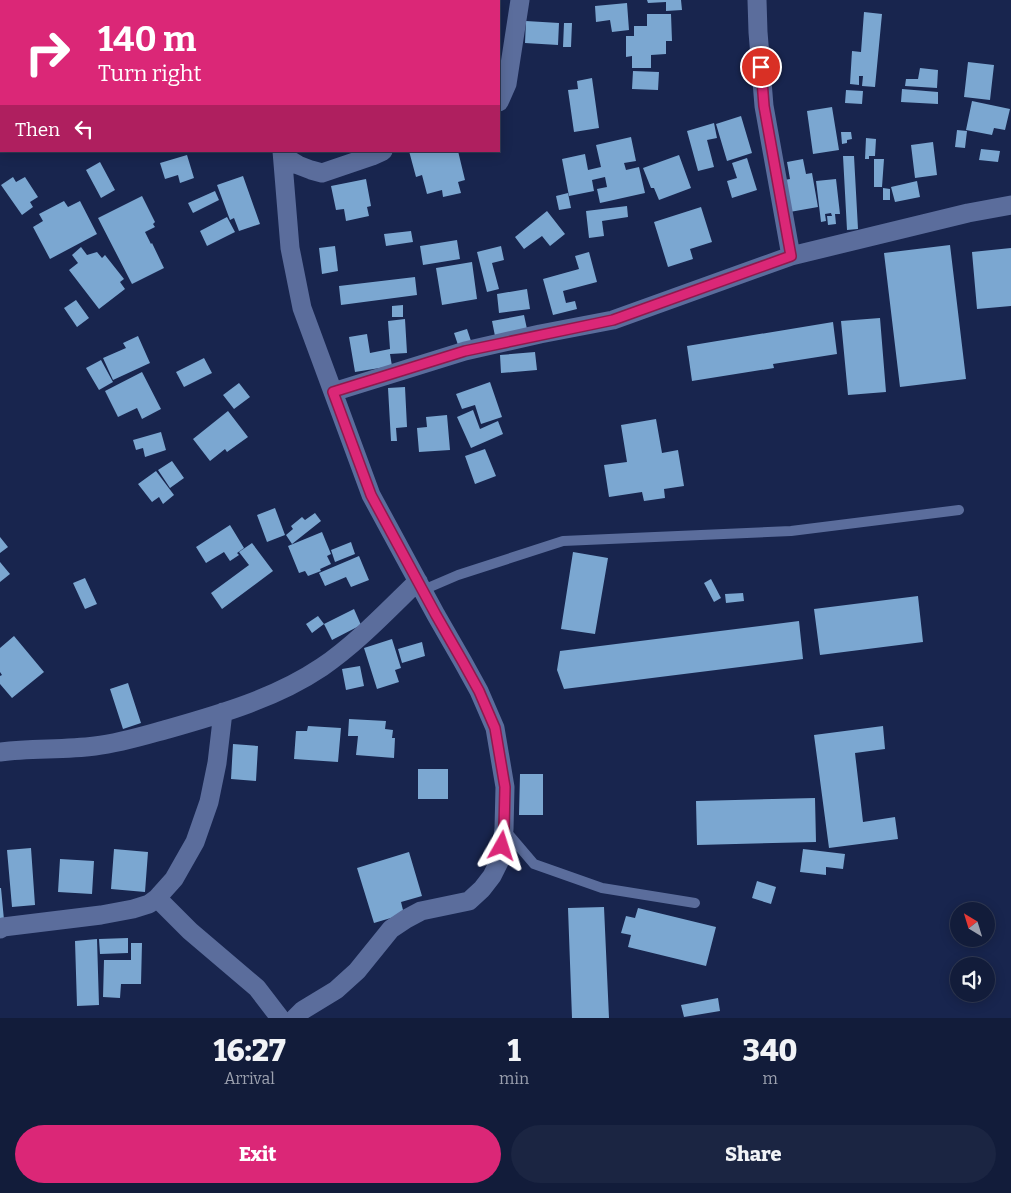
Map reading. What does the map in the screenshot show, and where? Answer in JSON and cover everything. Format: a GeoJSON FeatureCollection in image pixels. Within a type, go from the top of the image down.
{"type":"FeatureCollection","features":[{"type":"Feature","properties":{"kind":"street"},"geometry":{"type":"LineString","coordinates":[[500,100],[507,84],[520,0]]}},
{"type":"Feature","properties":{"kind":"street"},"geometry":{"type":"LineString","coordinates":[[757,0],[764,106],[791,256]]}},
{"type":"Feature","properties":{"kind":"street"},"geometry":{"type":"LineString","coordinates":[[282,154],[298,165],[322,173],[381,152]]}},
{"type":"Feature","properties":{"kind":"street"},"geometry":{"type":"LineString","coordinates":[[282,154],[290,248],[302,308],[371,495],[479,691],[495,728],[505,787],[504,829],[499,862],[492,876],[482,889],[469,901],[421,911],[391,929],[358,971],[336,990],[303,1010],[295,1018]]}},
{"type":"Feature","properties":{"kind":"street"},"geometry":{"type":"LineString","coordinates":[[333,392],[465,351],[613,320],[791,256],[968,213],[1011,205]]}},
{"type":"Feature","properties":{"kind":"street"},"geometry":{"type":"LineString","coordinates":[[0,752],[125,742],[244,705],[292,685],[322,666],[353,643],[420,586]]}},
{"type":"Feature","properties":{"kind":"street"},"geometry":{"type":"LineString","coordinates":[[0,929],[126,911],[149,904],[157,898],[174,878],[195,842],[209,802],[217,763],[223,712]]}},
{"type":"Feature","properties":{"kind":"street"},"geometry":{"type":"LineString","coordinates":[[157,898],[190,931],[257,988],[280,1018]]}},
{"type":"Feature","properties":{"kind":"lane"},"geometry":{"type":"LineString","coordinates":[[420,586],[563,541],[792,531],[959,510]]}},
{"type":"Feature","properties":{"kind":"lane"},"geometry":{"type":"LineString","coordinates":[[504,829],[534,864],[602,888],[695,903]]}},
{"type":"Feature","properties":{"kind":"building"},"geometry":{"type":"Polygon","coordinates":[[[647,0],[681,0],[682,10],[666,11],[666,2],[648,3],[647,0]]]}},
{"type":"Feature","properties":{"kind":"building"},"geometry":{"type":"Polygon","coordinates":[[[627,3],[629,30],[612,32],[610,20],[596,22],[595,6],[627,3]]]}},
{"type":"Feature","properties":{"kind":"building"},"geometry":{"type":"Polygon","coordinates":[[[864,12],[882,14],[875,87],[862,86],[863,76],[859,76],[859,85],[850,84],[852,51],[861,52],[864,12]]]}},
{"type":"Feature","properties":{"kind":"building"},"geometry":{"type":"Polygon","coordinates":[[[647,14],[671,14],[672,41],[666,41],[666,54],[651,55],[651,68],[632,68],[632,56],[626,57],[626,36],[634,36],[634,26],[647,26],[647,14]]]}},
{"type":"Feature","properties":{"kind":"building"},"geometry":{"type":"Polygon","coordinates":[[[526,21],[559,23],[558,45],[525,43],[526,21]]]}},
{"type":"Feature","properties":{"kind":"building"},"geometry":{"type":"Polygon","coordinates":[[[564,23],[572,23],[571,47],[563,47],[564,23]]]}},
{"type":"Feature","properties":{"kind":"building"},"geometry":{"type":"Polygon","coordinates":[[[968,62],[994,65],[990,100],[964,97],[968,62]]]}},
{"type":"Feature","properties":{"kind":"building"},"geometry":{"type":"Polygon","coordinates":[[[920,68],[938,70],[937,88],[905,86],[906,79],[918,79],[920,68]]]}},
{"type":"Feature","properties":{"kind":"building"},"geometry":{"type":"Polygon","coordinates":[[[633,71],[659,72],[658,90],[632,89],[633,71]]]}},
{"type":"Feature","properties":{"kind":"building"},"geometry":{"type":"Polygon","coordinates":[[[592,78],[599,128],[574,132],[568,90],[578,89],[577,81],[592,78]]]}},
{"type":"Feature","properties":{"kind":"building"},"geometry":{"type":"Polygon","coordinates":[[[902,89],[938,92],[938,104],[901,102],[902,89]]]}},
{"type":"Feature","properties":{"kind":"building"},"geometry":{"type":"Polygon","coordinates":[[[846,90],[863,91],[862,104],[845,103],[846,90]]]}},
{"type":"Feature","properties":{"kind":"building"},"geometry":{"type":"Polygon","coordinates":[[[972,101],[1010,109],[1005,130],[994,128],[992,135],[966,130],[972,101]]]}},
{"type":"Feature","properties":{"kind":"building"},"geometry":{"type":"Polygon","coordinates":[[[832,107],[839,150],[813,154],[807,111],[832,107]]]}},
{"type":"Feature","properties":{"kind":"building"},"geometry":{"type":"Polygon","coordinates":[[[741,116],[752,153],[727,161],[716,124],[741,116]]]}},
{"type":"Feature","properties":{"kind":"building"},"geometry":{"type":"Polygon","coordinates":[[[714,123],[717,138],[707,140],[714,167],[698,171],[687,131],[714,123]]]}},
{"type":"Feature","properties":{"kind":"building"},"geometry":{"type":"Polygon","coordinates":[[[957,130],[967,131],[965,148],[955,147],[957,130]]]}},
{"type":"Feature","properties":{"kind":"building"},"geometry":{"type":"Polygon","coordinates":[[[841,132],[851,132],[852,139],[842,144],[841,132]]]}},
{"type":"Feature","properties":{"kind":"building"},"geometry":{"type":"Polygon","coordinates":[[[631,137],[636,161],[624,163],[626,170],[639,167],[645,193],[600,203],[597,189],[607,187],[605,177],[592,180],[594,191],[569,196],[562,159],[585,154],[588,170],[601,167],[596,145],[631,137]]]}},
{"type":"Feature","properties":{"kind":"building"},"geometry":{"type":"Polygon","coordinates":[[[866,138],[876,139],[875,156],[869,156],[869,159],[865,159],[866,138]]]}},
{"type":"Feature","properties":{"kind":"building"},"geometry":{"type":"Polygon","coordinates":[[[933,142],[937,175],[915,178],[911,145],[933,142]]]}},
{"type":"Feature","properties":{"kind":"building"},"geometry":{"type":"Polygon","coordinates":[[[981,149],[1000,151],[998,162],[979,160],[981,149]]]}},
{"type":"Feature","properties":{"kind":"building"},"geometry":{"type":"Polygon","coordinates":[[[409,152],[458,152],[465,180],[458,182],[461,193],[443,197],[442,190],[427,194],[422,175],[416,177],[409,152]]]}},
{"type":"Feature","properties":{"kind":"building"},"geometry":{"type":"Polygon","coordinates":[[[187,155],[194,178],[180,183],[178,175],[165,179],[160,163],[187,155]]]}},
{"type":"Feature","properties":{"kind":"building"},"geometry":{"type":"Polygon","coordinates":[[[679,155],[691,188],[659,200],[654,188],[651,188],[643,168],[679,155]]]}},
{"type":"Feature","properties":{"kind":"building"},"geometry":{"type":"Polygon","coordinates":[[[843,156],[854,156],[858,229],[847,230],[843,156]]]}},
{"type":"Feature","properties":{"kind":"building"},"geometry":{"type":"Polygon","coordinates":[[[747,158],[757,190],[732,198],[727,181],[737,178],[732,163],[747,158]]]}},
{"type":"Feature","properties":{"kind":"building"},"geometry":{"type":"Polygon","coordinates":[[[803,159],[806,174],[812,173],[818,207],[784,213],[779,181],[790,179],[787,162],[803,159]]]}},
{"type":"Feature","properties":{"kind":"building"},"geometry":{"type":"Polygon","coordinates":[[[874,159],[884,159],[882,187],[874,187],[874,159]]]}},
{"type":"Feature","properties":{"kind":"building"},"geometry":{"type":"Polygon","coordinates":[[[100,162],[115,190],[101,198],[86,170],[100,162]]]}},
{"type":"Feature","properties":{"kind":"building"},"geometry":{"type":"Polygon","coordinates":[[[243,176],[260,224],[239,231],[234,218],[230,220],[217,185],[243,176]]]}},
{"type":"Feature","properties":{"kind":"building"},"geometry":{"type":"Polygon","coordinates":[[[13,177],[16,182],[25,177],[38,197],[30,202],[33,207],[22,215],[1,185],[13,177]]]}},
{"type":"Feature","properties":{"kind":"building"},"geometry":{"type":"Polygon","coordinates":[[[366,179],[371,206],[367,207],[369,216],[346,221],[344,209],[336,210],[331,186],[366,179]]]}},
{"type":"Feature","properties":{"kind":"building"},"geometry":{"type":"Polygon","coordinates":[[[836,179],[840,214],[835,214],[836,224],[828,225],[827,216],[832,216],[831,213],[825,214],[826,221],[821,222],[816,181],[836,179]]]}},
{"type":"Feature","properties":{"kind":"building"},"geometry":{"type":"Polygon","coordinates":[[[917,181],[920,197],[895,202],[891,187],[917,181]]]}},
{"type":"Feature","properties":{"kind":"building"},"geometry":{"type":"Polygon","coordinates":[[[883,188],[890,189],[890,200],[883,200],[883,188]]]}},
{"type":"Feature","properties":{"kind":"building"},"geometry":{"type":"Polygon","coordinates":[[[215,191],[219,200],[193,213],[188,203],[215,191]]]}},
{"type":"Feature","properties":{"kind":"building"},"geometry":{"type":"Polygon","coordinates":[[[568,193],[571,208],[559,210],[556,196],[568,193]]]}},
{"type":"Feature","properties":{"kind":"building"},"geometry":{"type":"Polygon","coordinates":[[[142,196],[155,222],[153,224],[155,227],[145,232],[164,268],[132,284],[98,218],[142,196]]]}},
{"type":"Feature","properties":{"kind":"building"},"geometry":{"type":"Polygon","coordinates":[[[64,201],[68,207],[80,201],[97,234],[50,259],[33,227],[43,221],[39,214],[64,201]]]}},
{"type":"Feature","properties":{"kind":"building"},"geometry":{"type":"Polygon","coordinates":[[[627,206],[628,217],[602,221],[604,236],[589,238],[586,211],[627,206]]]}},
{"type":"Feature","properties":{"kind":"building"},"geometry":{"type":"Polygon","coordinates":[[[701,207],[712,242],[690,249],[693,259],[668,267],[654,222],[701,207]]]}},
{"type":"Feature","properties":{"kind":"building"},"geometry":{"type":"Polygon","coordinates":[[[547,211],[565,234],[550,246],[542,236],[524,249],[515,237],[547,211]]]}},
{"type":"Feature","properties":{"kind":"building"},"geometry":{"type":"Polygon","coordinates":[[[227,217],[235,232],[207,246],[200,231],[227,217]]]}},
{"type":"Feature","properties":{"kind":"building"},"geometry":{"type":"Polygon","coordinates":[[[411,231],[413,242],[386,246],[384,234],[411,231]]]}},
{"type":"Feature","properties":{"kind":"building"},"geometry":{"type":"Polygon","coordinates":[[[457,240],[460,259],[423,265],[420,246],[457,240]]]}},
{"type":"Feature","properties":{"kind":"building"},"geometry":{"type":"Polygon","coordinates":[[[950,245],[966,379],[900,387],[884,253],[950,245]]]}},
{"type":"Feature","properties":{"kind":"building"},"geometry":{"type":"Polygon","coordinates":[[[335,246],[338,271],[322,274],[319,248],[335,246]]]}},
{"type":"Feature","properties":{"kind":"building"},"geometry":{"type":"Polygon","coordinates":[[[501,246],[504,260],[492,263],[499,289],[487,292],[477,252],[501,246]]]}},
{"type":"Feature","properties":{"kind":"building"},"geometry":{"type":"Polygon","coordinates":[[[81,247],[87,255],[97,252],[102,258],[105,255],[124,279],[120,282],[125,289],[99,309],[69,270],[78,263],[72,255],[81,247]]]}},
{"type":"Feature","properties":{"kind":"building"},"geometry":{"type":"Polygon","coordinates":[[[1011,248],[1011,306],[977,309],[972,252],[1011,248]]]}},
{"type":"Feature","properties":{"kind":"building"},"geometry":{"type":"Polygon","coordinates":[[[589,252],[597,282],[563,291],[566,303],[575,301],[577,309],[553,315],[543,279],[579,269],[575,256],[589,252]]]}},
{"type":"Feature","properties":{"kind":"building"},"geometry":{"type":"Polygon","coordinates":[[[472,262],[477,299],[442,305],[436,268],[472,262]]]}},
{"type":"Feature","properties":{"kind":"building"},"geometry":{"type":"Polygon","coordinates":[[[415,277],[417,295],[341,305],[339,286],[415,277]]]}},
{"type":"Feature","properties":{"kind":"building"},"geometry":{"type":"Polygon","coordinates":[[[527,289],[530,309],[499,313],[497,294],[527,289]]]}},
{"type":"Feature","properties":{"kind":"building"},"geometry":{"type":"Polygon","coordinates":[[[76,300],[89,318],[77,327],[64,308],[76,300]]]}},
{"type":"Feature","properties":{"kind":"building"},"geometry":{"type":"Polygon","coordinates":[[[403,305],[403,317],[392,317],[392,306],[403,305]]]}},
{"type":"Feature","properties":{"kind":"building"},"geometry":{"type":"Polygon","coordinates":[[[524,315],[527,329],[495,336],[492,321],[524,315]]]}},
{"type":"Feature","properties":{"kind":"building"},"geometry":{"type":"Polygon","coordinates":[[[880,318],[886,392],[848,395],[841,321],[880,318]]]}},
{"type":"Feature","properties":{"kind":"building"},"geometry":{"type":"Polygon","coordinates":[[[405,319],[407,353],[390,354],[392,366],[355,372],[349,337],[367,334],[370,353],[390,349],[388,321],[405,319]]]}},
{"type":"Feature","properties":{"kind":"building"},"geometry":{"type":"Polygon","coordinates":[[[833,322],[837,354],[773,364],[774,368],[692,381],[687,346],[833,322]]]}},
{"type":"Feature","properties":{"kind":"building"},"geometry":{"type":"Polygon","coordinates":[[[467,329],[471,341],[458,345],[454,333],[467,329]]]}},
{"type":"Feature","properties":{"kind":"building"},"geometry":{"type":"Polygon","coordinates":[[[138,336],[150,363],[113,380],[103,358],[126,348],[123,343],[138,336]]]}},
{"type":"Feature","properties":{"kind":"building"},"geometry":{"type":"Polygon","coordinates":[[[535,352],[537,370],[501,373],[500,355],[535,352]]]}},
{"type":"Feature","properties":{"kind":"building"},"geometry":{"type":"Polygon","coordinates":[[[204,358],[212,373],[184,387],[176,372],[204,358]]]}},
{"type":"Feature","properties":{"kind":"building"},"geometry":{"type":"Polygon","coordinates":[[[101,360],[113,382],[99,390],[86,368],[101,360]]]}},
{"type":"Feature","properties":{"kind":"building"},"geometry":{"type":"Polygon","coordinates":[[[142,372],[161,409],[142,419],[137,408],[118,417],[105,391],[142,372]]]}},
{"type":"Feature","properties":{"kind":"building"},"geometry":{"type":"Polygon","coordinates":[[[490,382],[502,417],[481,424],[475,405],[462,409],[456,394],[490,382]]]}},
{"type":"Feature","properties":{"kind":"building"},"geometry":{"type":"Polygon","coordinates":[[[239,383],[250,397],[234,409],[223,395],[239,383]]]}},
{"type":"Feature","properties":{"kind":"building"},"geometry":{"type":"Polygon","coordinates":[[[405,387],[407,427],[396,428],[397,441],[391,441],[388,388],[405,387]]]}},
{"type":"Feature","properties":{"kind":"building"},"geometry":{"type":"Polygon","coordinates":[[[473,410],[480,429],[498,421],[503,434],[471,448],[457,417],[473,410]]]}},
{"type":"Feature","properties":{"kind":"building"},"geometry":{"type":"Polygon","coordinates":[[[228,411],[248,437],[227,452],[225,449],[210,461],[193,439],[228,411]]]}},
{"type":"Feature","properties":{"kind":"building"},"geometry":{"type":"Polygon","coordinates":[[[447,415],[450,450],[419,452],[417,428],[427,427],[426,417],[447,415]]]}},
{"type":"Feature","properties":{"kind":"building"},"geometry":{"type":"Polygon","coordinates":[[[656,419],[662,453],[678,450],[684,486],[664,489],[665,498],[644,501],[642,492],[609,497],[604,465],[627,462],[621,425],[656,419]]]}},
{"type":"Feature","properties":{"kind":"building"},"geometry":{"type":"Polygon","coordinates":[[[161,432],[166,450],[145,457],[143,448],[136,450],[133,440],[161,432]]]}},
{"type":"Feature","properties":{"kind":"building"},"geometry":{"type":"Polygon","coordinates":[[[485,449],[496,476],[475,484],[465,456],[485,449]]]}},
{"type":"Feature","properties":{"kind":"building"},"geometry":{"type":"Polygon","coordinates":[[[172,461],[184,478],[170,488],[158,470],[172,461]]]}},
{"type":"Feature","properties":{"kind":"building"},"geometry":{"type":"Polygon","coordinates":[[[156,471],[174,495],[163,504],[159,497],[152,502],[138,484],[156,471]]]}},
{"type":"Feature","properties":{"kind":"building"},"geometry":{"type":"Polygon","coordinates":[[[275,508],[285,535],[267,542],[257,515],[275,508]]]}},
{"type":"Feature","properties":{"kind":"building"},"geometry":{"type":"Polygon","coordinates":[[[315,513],[321,521],[292,544],[286,535],[293,529],[291,526],[302,517],[305,520],[315,513]]]}},
{"type":"Feature","properties":{"kind":"building"},"geometry":{"type":"Polygon","coordinates":[[[230,525],[244,548],[237,553],[239,555],[230,561],[224,552],[206,563],[196,547],[230,525]]]}},
{"type":"Feature","properties":{"kind":"building"},"geometry":{"type":"Polygon","coordinates":[[[322,532],[331,554],[327,556],[331,564],[320,569],[321,571],[308,576],[305,571],[299,573],[288,546],[322,532]]]}},
{"type":"Feature","properties":{"kind":"building"},"geometry":{"type":"Polygon","coordinates":[[[0,537],[8,547],[0,553],[0,537]]]}},
{"type":"Feature","properties":{"kind":"building"},"geometry":{"type":"Polygon","coordinates":[[[351,542],[355,554],[335,562],[331,550],[351,542]]]}},
{"type":"Feature","properties":{"kind":"building"},"geometry":{"type":"Polygon","coordinates":[[[252,543],[273,571],[222,609],[211,593],[249,565],[239,552],[252,543]]]}},
{"type":"Feature","properties":{"kind":"building"},"geometry":{"type":"Polygon","coordinates":[[[573,552],[608,558],[595,634],[561,629],[573,552]]]}},
{"type":"Feature","properties":{"kind":"building"},"geometry":{"type":"Polygon","coordinates":[[[359,556],[369,580],[351,587],[346,577],[325,586],[319,573],[359,556]]]}},
{"type":"Feature","properties":{"kind":"building"},"geometry":{"type":"Polygon","coordinates":[[[0,562],[10,574],[0,582],[0,562]]]}},
{"type":"Feature","properties":{"kind":"building"},"geometry":{"type":"Polygon","coordinates":[[[85,578],[97,604],[85,609],[73,583],[85,578]]]}},
{"type":"Feature","properties":{"kind":"building"},"geometry":{"type":"Polygon","coordinates":[[[711,579],[721,598],[714,602],[704,583],[711,579]]]}},
{"type":"Feature","properties":{"kind":"building"},"geometry":{"type":"Polygon","coordinates":[[[743,593],[744,601],[726,603],[725,594],[743,593]]]}},
{"type":"Feature","properties":{"kind":"building"},"geometry":{"type":"Polygon","coordinates":[[[918,596],[923,642],[820,655],[814,609],[918,596]]]}},
{"type":"Feature","properties":{"kind":"building"},"geometry":{"type":"Polygon","coordinates":[[[354,609],[361,625],[332,640],[324,624],[354,609]]]}},
{"type":"Feature","properties":{"kind":"building"},"geometry":{"type":"Polygon","coordinates":[[[318,616],[324,624],[312,633],[306,624],[318,616]]]}},
{"type":"Feature","properties":{"kind":"building"},"geometry":{"type":"Polygon","coordinates":[[[799,621],[803,659],[564,689],[557,670],[560,651],[799,621]]]}},
{"type":"Feature","properties":{"kind":"building"},"geometry":{"type":"Polygon","coordinates":[[[14,636],[44,672],[12,698],[0,684],[0,676],[2,675],[0,672],[0,648],[14,636]]]}},
{"type":"Feature","properties":{"kind":"building"},"geometry":{"type":"Polygon","coordinates":[[[392,639],[401,668],[395,670],[399,682],[377,689],[364,648],[392,639]]]}},
{"type":"Feature","properties":{"kind":"building"},"geometry":{"type":"Polygon","coordinates":[[[422,642],[425,656],[402,663],[398,649],[422,642]]]}},
{"type":"Feature","properties":{"kind":"building"},"geometry":{"type":"Polygon","coordinates":[[[360,666],[364,686],[346,690],[342,669],[360,666]]]}},
{"type":"Feature","properties":{"kind":"building"},"geometry":{"type":"Polygon","coordinates":[[[128,683],[141,723],[123,729],[110,689],[128,683]]]}},
{"type":"Feature","properties":{"kind":"building"},"geometry":{"type":"Polygon","coordinates":[[[349,719],[386,721],[385,729],[393,730],[392,738],[395,738],[394,758],[356,755],[358,736],[348,736],[349,719]]]}},
{"type":"Feature","properties":{"kind":"building"},"geometry":{"type":"Polygon","coordinates":[[[308,726],[341,728],[338,762],[294,759],[296,731],[307,731],[308,726]]]}},
{"type":"Feature","properties":{"kind":"building"},"geometry":{"type":"Polygon","coordinates":[[[883,726],[885,749],[855,753],[863,822],[895,817],[898,839],[829,848],[814,735],[883,726]]]}},
{"type":"Feature","properties":{"kind":"building"},"geometry":{"type":"Polygon","coordinates":[[[233,744],[258,746],[256,781],[231,779],[233,744]]]}},
{"type":"Feature","properties":{"kind":"building"},"geometry":{"type":"Polygon","coordinates":[[[418,769],[448,769],[448,799],[418,799],[418,769]]]}},
{"type":"Feature","properties":{"kind":"building"},"geometry":{"type":"Polygon","coordinates":[[[520,774],[543,774],[543,815],[519,815],[520,774]]]}},
{"type":"Feature","properties":{"kind":"building"},"geometry":{"type":"Polygon","coordinates":[[[815,798],[816,842],[697,845],[696,801],[815,798]]]}},
{"type":"Feature","properties":{"kind":"building"},"geometry":{"type":"Polygon","coordinates":[[[31,848],[35,905],[12,907],[7,850],[31,848]]]}},
{"type":"Feature","properties":{"kind":"building"},"geometry":{"type":"Polygon","coordinates":[[[114,849],[148,852],[145,892],[111,889],[114,849]]]}},
{"type":"Feature","properties":{"kind":"building"},"geometry":{"type":"Polygon","coordinates":[[[803,849],[845,854],[843,869],[826,867],[826,875],[800,872],[803,849]]]}},
{"type":"Feature","properties":{"kind":"building"},"geometry":{"type":"Polygon","coordinates":[[[409,852],[422,896],[401,902],[404,914],[374,923],[357,868],[409,852]]]}},
{"type":"Feature","properties":{"kind":"building"},"geometry":{"type":"Polygon","coordinates":[[[60,859],[94,861],[92,894],[58,892],[60,859]]]}},
{"type":"Feature","properties":{"kind":"building"},"geometry":{"type":"Polygon","coordinates":[[[757,881],[776,887],[771,904],[752,898],[757,881]]]}},
{"type":"Feature","properties":{"kind":"building"},"geometry":{"type":"Polygon","coordinates":[[[1,888],[4,920],[0,920],[1,888]]]}},
{"type":"Feature","properties":{"kind":"building"},"geometry":{"type":"Polygon","coordinates":[[[604,907],[609,1018],[572,1018],[568,908],[604,907]]]}},
{"type":"Feature","properties":{"kind":"building"},"geometry":{"type":"Polygon","coordinates":[[[638,908],[716,927],[706,966],[628,947],[631,935],[621,933],[626,916],[635,918],[638,908]]]}},
{"type":"Feature","properties":{"kind":"building"},"geometry":{"type":"Polygon","coordinates":[[[128,938],[128,953],[100,954],[99,939],[128,938]]]}},
{"type":"Feature","properties":{"kind":"building"},"geometry":{"type":"Polygon","coordinates":[[[97,939],[99,1005],[77,1006],[75,941],[97,939]]]}},
{"type":"Feature","properties":{"kind":"building"},"geometry":{"type":"Polygon","coordinates":[[[131,943],[142,943],[141,984],[121,984],[120,998],[103,997],[104,960],[131,960],[131,943]]]}},
{"type":"Feature","properties":{"kind":"building"},"geometry":{"type":"Polygon","coordinates":[[[718,998],[720,1011],[684,1017],[681,1005],[718,998]]]}},
{"type":"Feature","properties":{"kind":"route"},"geometry":{"type":"LineString","coordinates":[[502,846],[505,787],[495,728],[479,691],[371,495],[333,392],[465,351],[613,320],[791,256],[764,106],[761,67]]}}]}
